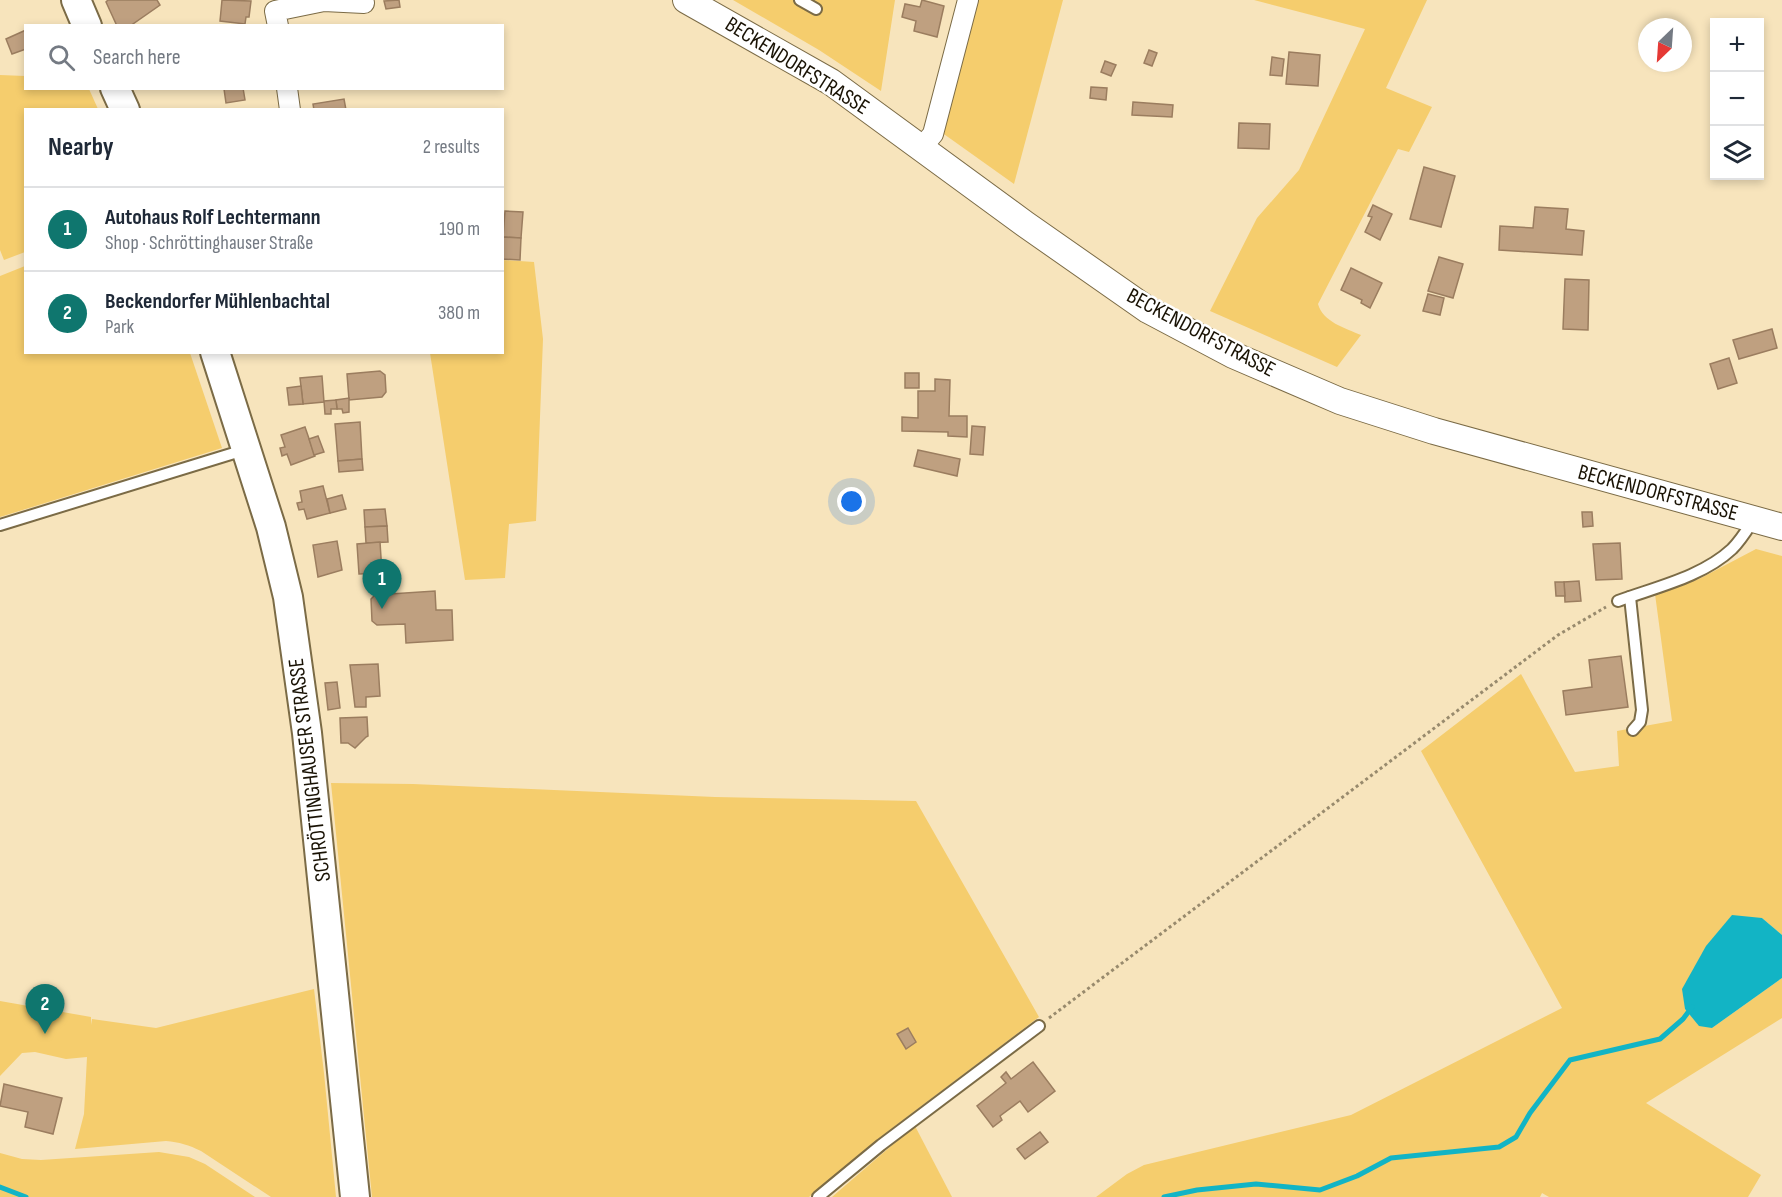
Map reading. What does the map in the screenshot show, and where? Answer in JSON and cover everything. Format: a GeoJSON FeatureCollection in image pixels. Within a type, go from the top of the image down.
{"type":"FeatureCollection","features":[{"type":"Feature","properties":{"kind":"main road"},"geometry":{"type":"LineString","coordinates":[[76,0],[86,24]]}},
{"type":"Feature","properties":{"kind":"main road"},"geometry":{"type":"LineString","coordinates":[[116,90],[124,108]]}},
{"type":"Feature","properties":{"kind":"main road","name":"SCHRÖTTINGHAUSER STRASSE"},"geometry":{"type":"LineString","coordinates":[[216,354],[247,449],[288,597],[299,664],[355,1197]]}},
{"type":"Feature","properties":{"kind":"street","name":"BECKENDORFSTRASSE"},"geometry":{"type":"LineString","coordinates":[[686,0],[831,82],[1025,224],[1148,310],[1233,355],[1340,401],[1434,431],[1782,527]]}},
{"type":"Feature","properties":{"kind":"street"},"geometry":{"type":"LineString","coordinates":[[922,147],[933,134],[968,0]]}},
{"type":"Feature","properties":{"kind":"street"},"geometry":{"type":"LineString","coordinates":[[278,24],[275,11],[324,1],[364,3]]}},
{"type":"Feature","properties":{"kind":"street"},"geometry":{"type":"LineString","coordinates":[[286,90],[290,108]]}},
{"type":"Feature","properties":{"kind":"lane"},"geometry":{"type":"LineString","coordinates":[[800,0],[816,9]]}},
{"type":"Feature","properties":{"kind":"lane"},"geometry":{"type":"LineString","coordinates":[[0,525],[247,449]]}},
{"type":"Feature","properties":{"kind":"lane"},"geometry":{"type":"LineString","coordinates":[[1618,601],[1701,570],[1730,550],[1742,538],[1754,519]]}},
{"type":"Feature","properties":{"kind":"lane"},"geometry":{"type":"LineString","coordinates":[[1630,597],[1642,710],[1640,722],[1633,730]]}},
{"type":"Feature","properties":{"kind":"lane"},"geometry":{"type":"LineString","coordinates":[[818,1197],[882,1145],[1039,1026]]}},
{"type":"Feature","properties":{"kind":"path"},"geometry":{"type":"LineString","coordinates":[[1039,1026],[1558,635],[1618,601]]}},
{"type":"Feature","properties":{"kind":"shaded area"},"geometry":{"type":"Polygon","coordinates":[[[733,0],[895,0],[881,91],[819,50],[733,0]]]}},
{"type":"Feature","properties":{"kind":"shaded area"},"geometry":{"type":"Polygon","coordinates":[[[975,0],[1063,0],[1014,184],[941,132],[975,0]]]}},
{"type":"Feature","properties":{"kind":"shaded area"},"geometry":{"type":"Polygon","coordinates":[[[1254,0],[1427,0],[1386,88],[1432,107],[1409,152],[1398,149],[1318,304],[1330,320],[1361,335],[1337,367],[1210,311],[1257,218],[1299,170],[1365,29],[1254,0]]]}},
{"type":"Feature","properties":{"kind":"shaded area"},"geometry":{"type":"Polygon","coordinates":[[[0,75],[24,76],[24,90],[89,90],[98,108],[24,108],[24,252],[4,260],[0,250],[0,75]]]}},
{"type":"Feature","properties":{"kind":"shaded area"},"geometry":{"type":"Polygon","coordinates":[[[504,260],[534,262],[543,339],[536,521],[509,524],[505,578],[465,580],[430,354],[504,354],[504,260]]]}},
{"type":"Feature","properties":{"kind":"shaded area"},"geometry":{"type":"Polygon","coordinates":[[[24,266],[24,354],[190,354],[222,448],[0,517],[0,276],[24,266]]]}},
{"type":"Feature","properties":{"kind":"shaded area"},"geometry":{"type":"Polygon","coordinates":[[[1756,549],[1782,556],[1782,935],[1762,918],[1685,1009],[1691,1016],[1712,1028],[1782,978],[1782,1018],[1646,1103],[1761,1175],[1748,1197],[1549,1197],[1542,1193],[1540,1197],[1096,1197],[1127,1174],[1144,1165],[1351,1115],[1562,1008],[1421,751],[1521,674],[1575,772],[1619,766],[1617,731],[1672,721],[1655,594],[1699,579],[1756,549]]]}},
{"type":"Feature","properties":{"kind":"shaded area"},"geometry":{"type":"Polygon","coordinates":[[[331,783],[413,784],[715,797],[916,801],[1039,1017],[887,1132],[809,1197],[372,1197],[331,783]]]}},
{"type":"Feature","properties":{"kind":"shaded area"},"geometry":{"type":"Polygon","coordinates":[[[314,989],[336,1197],[271,1197],[201,1151],[175,1142],[75,1149],[84,1114],[87,1057],[66,1059],[35,1052],[22,1053],[0,1076],[0,1001],[91,1017],[91,1025],[92,1019],[156,1028],[314,989]]]}},
{"type":"Feature","properties":{"kind":"shaded area"},"geometry":{"type":"Polygon","coordinates":[[[915,1126],[952,1197],[832,1197],[905,1134],[915,1126]]]}},
{"type":"Feature","properties":{"kind":"shaded area"},"geometry":{"type":"Polygon","coordinates":[[[159,1152],[189,1157],[205,1164],[255,1197],[0,1197],[0,1153],[22,1159],[41,1160],[159,1152]]]}},
{"type":"Feature","properties":{"kind":"water"},"geometry":{"type":"Polygon","coordinates":[[[1732,915],[1762,918],[1782,935],[1782,978],[1712,1028],[1699,1026],[1685,1009],[1682,989],[1706,946],[1732,915]]]}},
{"type":"Feature","properties":{"kind":"building"},"geometry":{"type":"Polygon","coordinates":[[[108,0],[157,0],[160,5],[133,24],[116,24],[106,2],[108,0]]]}},
{"type":"Feature","properties":{"kind":"building"},"geometry":{"type":"Polygon","coordinates":[[[222,0],[251,1],[249,17],[246,17],[245,24],[220,21],[222,0]]]}},
{"type":"Feature","properties":{"kind":"building"},"geometry":{"type":"Polygon","coordinates":[[[399,0],[400,7],[386,9],[384,1],[399,0]]]}},
{"type":"Feature","properties":{"kind":"building"},"geometry":{"type":"Polygon","coordinates":[[[922,0],[944,6],[937,37],[914,31],[916,21],[902,17],[905,4],[920,7],[922,0]]]}},
{"type":"Feature","properties":{"kind":"building"},"geometry":{"type":"Polygon","coordinates":[[[24,31],[24,50],[12,54],[6,39],[24,31]]]}},
{"type":"Feature","properties":{"kind":"building"},"geometry":{"type":"Polygon","coordinates":[[[1149,50],[1157,53],[1152,66],[1144,63],[1149,50]]]}},
{"type":"Feature","properties":{"kind":"building"},"geometry":{"type":"Polygon","coordinates":[[[1289,52],[1320,55],[1318,86],[1286,84],[1289,52]]]}},
{"type":"Feature","properties":{"kind":"building"},"geometry":{"type":"Polygon","coordinates":[[[1272,57],[1284,59],[1282,76],[1270,75],[1272,57]]]}},
{"type":"Feature","properties":{"kind":"building"},"geometry":{"type":"Polygon","coordinates":[[[1105,61],[1116,65],[1111,76],[1101,72],[1105,61]]]}},
{"type":"Feature","properties":{"kind":"building"},"geometry":{"type":"Polygon","coordinates":[[[1091,87],[1107,88],[1106,100],[1090,98],[1091,87]]]}},
{"type":"Feature","properties":{"kind":"building"},"geometry":{"type":"Polygon","coordinates":[[[224,90],[243,90],[245,100],[226,103],[224,90]]]}},
{"type":"Feature","properties":{"kind":"building"},"geometry":{"type":"Polygon","coordinates":[[[344,99],[346,108],[314,108],[313,104],[344,99]]]}},
{"type":"Feature","properties":{"kind":"building"},"geometry":{"type":"Polygon","coordinates":[[[1133,102],[1173,105],[1172,117],[1132,115],[1133,102]]]}},
{"type":"Feature","properties":{"kind":"building"},"geometry":{"type":"Polygon","coordinates":[[[1239,123],[1270,124],[1269,149],[1238,148],[1239,123]]]}},
{"type":"Feature","properties":{"kind":"building"},"geometry":{"type":"Polygon","coordinates":[[[1424,167],[1455,176],[1441,227],[1410,219],[1424,167]]]}},
{"type":"Feature","properties":{"kind":"building"},"geometry":{"type":"Polygon","coordinates":[[[1373,205],[1392,214],[1380,240],[1365,232],[1372,217],[1368,216],[1373,205]]]}},
{"type":"Feature","properties":{"kind":"building"},"geometry":{"type":"Polygon","coordinates":[[[1535,207],[1568,209],[1566,229],[1584,231],[1582,255],[1499,250],[1500,226],[1533,228],[1535,207]]]}},
{"type":"Feature","properties":{"kind":"building"},"geometry":{"type":"Polygon","coordinates":[[[505,211],[523,212],[521,238],[504,237],[505,211]]]}},
{"type":"Feature","properties":{"kind":"building"},"geometry":{"type":"Polygon","coordinates":[[[504,237],[521,238],[520,260],[504,259],[504,237]]]}},
{"type":"Feature","properties":{"kind":"building"},"geometry":{"type":"Polygon","coordinates":[[[1439,257],[1463,264],[1453,298],[1428,291],[1439,257]]]}},
{"type":"Feature","properties":{"kind":"building"},"geometry":{"type":"Polygon","coordinates":[[[1351,268],[1382,283],[1370,308],[1361,303],[1362,300],[1341,290],[1351,268]]]}},
{"type":"Feature","properties":{"kind":"building"},"geometry":{"type":"Polygon","coordinates":[[[1565,279],[1589,280],[1588,330],[1563,329],[1565,279]]]}},
{"type":"Feature","properties":{"kind":"building"},"geometry":{"type":"Polygon","coordinates":[[[1428,294],[1444,298],[1440,315],[1423,311],[1428,294]]]}},
{"type":"Feature","properties":{"kind":"building"},"geometry":{"type":"Polygon","coordinates":[[[1772,329],[1777,348],[1739,359],[1733,340],[1772,329]]]}},
{"type":"Feature","properties":{"kind":"building"},"geometry":{"type":"Polygon","coordinates":[[[1729,358],[1737,383],[1718,389],[1710,364],[1729,358]]]}},
{"type":"Feature","properties":{"kind":"building"},"geometry":{"type":"Polygon","coordinates":[[[380,371],[385,375],[386,392],[382,397],[349,400],[347,374],[380,371]]]}},
{"type":"Feature","properties":{"kind":"building"},"geometry":{"type":"Polygon","coordinates":[[[905,373],[919,373],[919,388],[905,388],[905,373]]]}},
{"type":"Feature","properties":{"kind":"building"},"geometry":{"type":"Polygon","coordinates":[[[322,376],[324,402],[303,404],[300,378],[322,376]]]}},
{"type":"Feature","properties":{"kind":"building"},"geometry":{"type":"Polygon","coordinates":[[[935,379],[950,380],[949,416],[967,416],[967,437],[948,436],[948,432],[902,431],[902,417],[918,418],[918,391],[935,391],[935,379]]]}},
{"type":"Feature","properties":{"kind":"building"},"geometry":{"type":"Polygon","coordinates":[[[301,386],[303,404],[289,405],[287,388],[301,386]]]}},
{"type":"Feature","properties":{"kind":"building"},"geometry":{"type":"Polygon","coordinates":[[[349,398],[349,412],[343,413],[342,409],[337,409],[336,400],[349,398]]]}},
{"type":"Feature","properties":{"kind":"building"},"geometry":{"type":"Polygon","coordinates":[[[336,400],[337,409],[331,409],[331,414],[325,414],[324,401],[336,400]]]}},
{"type":"Feature","properties":{"kind":"building"},"geometry":{"type":"Polygon","coordinates":[[[360,422],[362,459],[338,461],[335,424],[360,422]]]}},
{"type":"Feature","properties":{"kind":"building"},"geometry":{"type":"Polygon","coordinates":[[[972,426],[985,427],[983,455],[970,454],[972,426]]]}},
{"type":"Feature","properties":{"kind":"building"},"geometry":{"type":"Polygon","coordinates":[[[305,427],[315,456],[291,465],[287,454],[282,456],[280,448],[285,447],[281,435],[305,427]]]}},
{"type":"Feature","properties":{"kind":"building"},"geometry":{"type":"Polygon","coordinates":[[[318,436],[324,452],[314,455],[309,439],[318,436]]]}},
{"type":"Feature","properties":{"kind":"building"},"geometry":{"type":"Polygon","coordinates":[[[918,450],[960,459],[957,476],[914,466],[918,450]]]}},
{"type":"Feature","properties":{"kind":"building"},"geometry":{"type":"Polygon","coordinates":[[[362,459],[363,470],[339,472],[338,461],[362,459]]]}},
{"type":"Feature","properties":{"kind":"building"},"geometry":{"type":"Polygon","coordinates":[[[323,486],[330,513],[307,519],[304,509],[299,510],[297,503],[302,502],[300,491],[323,486]]]}},
{"type":"Feature","properties":{"kind":"building"},"geometry":{"type":"Polygon","coordinates":[[[342,495],[346,509],[330,513],[327,499],[342,495]]]}},
{"type":"Feature","properties":{"kind":"building"},"geometry":{"type":"Polygon","coordinates":[[[385,509],[387,526],[365,527],[364,510],[385,509]]]}},
{"type":"Feature","properties":{"kind":"building"},"geometry":{"type":"Polygon","coordinates":[[[1582,512],[1592,512],[1593,526],[1583,527],[1582,512]]]}},
{"type":"Feature","properties":{"kind":"building"},"geometry":{"type":"Polygon","coordinates":[[[387,526],[388,542],[366,543],[365,527],[387,526]]]}},
{"type":"Feature","properties":{"kind":"building"},"geometry":{"type":"Polygon","coordinates":[[[337,541],[342,570],[318,577],[313,545],[337,541]]]}},
{"type":"Feature","properties":{"kind":"building"},"geometry":{"type":"Polygon","coordinates":[[[380,542],[382,573],[359,574],[357,544],[380,542]]]}},
{"type":"Feature","properties":{"kind":"building"},"geometry":{"type":"Polygon","coordinates":[[[1620,543],[1622,579],[1596,580],[1593,544],[1620,543]]]}},
{"type":"Feature","properties":{"kind":"building"},"geometry":{"type":"Polygon","coordinates":[[[1579,581],[1581,601],[1565,602],[1564,582],[1579,581]]]}},
{"type":"Feature","properties":{"kind":"building"},"geometry":{"type":"Polygon","coordinates":[[[1555,582],[1564,582],[1565,596],[1556,596],[1555,582]]]}},
{"type":"Feature","properties":{"kind":"building"},"geometry":{"type":"Polygon","coordinates":[[[435,591],[436,610],[452,610],[453,640],[406,643],[405,624],[377,625],[372,621],[371,599],[375,595],[435,591]]]}},
{"type":"Feature","properties":{"kind":"building"},"geometry":{"type":"Polygon","coordinates":[[[1621,656],[1628,707],[1566,715],[1563,691],[1592,687],[1589,660],[1621,656]]]}},
{"type":"Feature","properties":{"kind":"building"},"geometry":{"type":"Polygon","coordinates":[[[378,664],[380,696],[366,697],[366,707],[355,707],[350,665],[378,664]]]}},
{"type":"Feature","properties":{"kind":"building"},"geometry":{"type":"Polygon","coordinates":[[[337,682],[340,708],[328,710],[325,683],[337,682]]]}},
{"type":"Feature","properties":{"kind":"building"},"geometry":{"type":"Polygon","coordinates":[[[367,717],[368,736],[355,748],[348,743],[341,743],[340,718],[367,717]]]}},
{"type":"Feature","properties":{"kind":"building"},"geometry":{"type":"Polygon","coordinates":[[[908,1028],[916,1042],[906,1049],[897,1034],[908,1028]]]}},
{"type":"Feature","properties":{"kind":"building"},"geometry":{"type":"Polygon","coordinates":[[[1033,1062],[1055,1091],[1028,1112],[1020,1101],[1000,1116],[1002,1120],[993,1127],[977,1106],[1006,1083],[1001,1077],[1006,1072],[1011,1079],[1033,1062]]]}},
{"type":"Feature","properties":{"kind":"building"},"geometry":{"type":"Polygon","coordinates":[[[4,1084],[62,1098],[53,1134],[25,1127],[28,1112],[0,1106],[4,1084]]]}},
{"type":"Feature","properties":{"kind":"building"},"geometry":{"type":"Polygon","coordinates":[[[1040,1132],[1048,1142],[1025,1159],[1017,1149],[1040,1132]]]}},
{"type":"Feature","properties":{"kind":"waterway"},"geometry":{"type":"LineString","coordinates":[[1164,1197],[1197,1190],[1256,1184],[1320,1190],[1357,1176],[1391,1158],[1499,1147],[1516,1137],[1530,1113],[1570,1060],[1660,1039],[1683,1019],[1692,1007]]}},
{"type":"Feature","properties":{"kind":"waterway"},"geometry":{"type":"LineString","coordinates":[[0,1187],[26,1197]]}},
{"type":"Feature","properties":{"kind":"place","name":"Autohaus Rolf Lechtermann"},"geometry":{"type":"Point","coordinates":[382,609]}},
{"type":"Feature","properties":{"kind":"place","name":"Beckendorfer Mühlenbachtal"},"geometry":{"type":"Point","coordinates":[45,1034]}}]}
